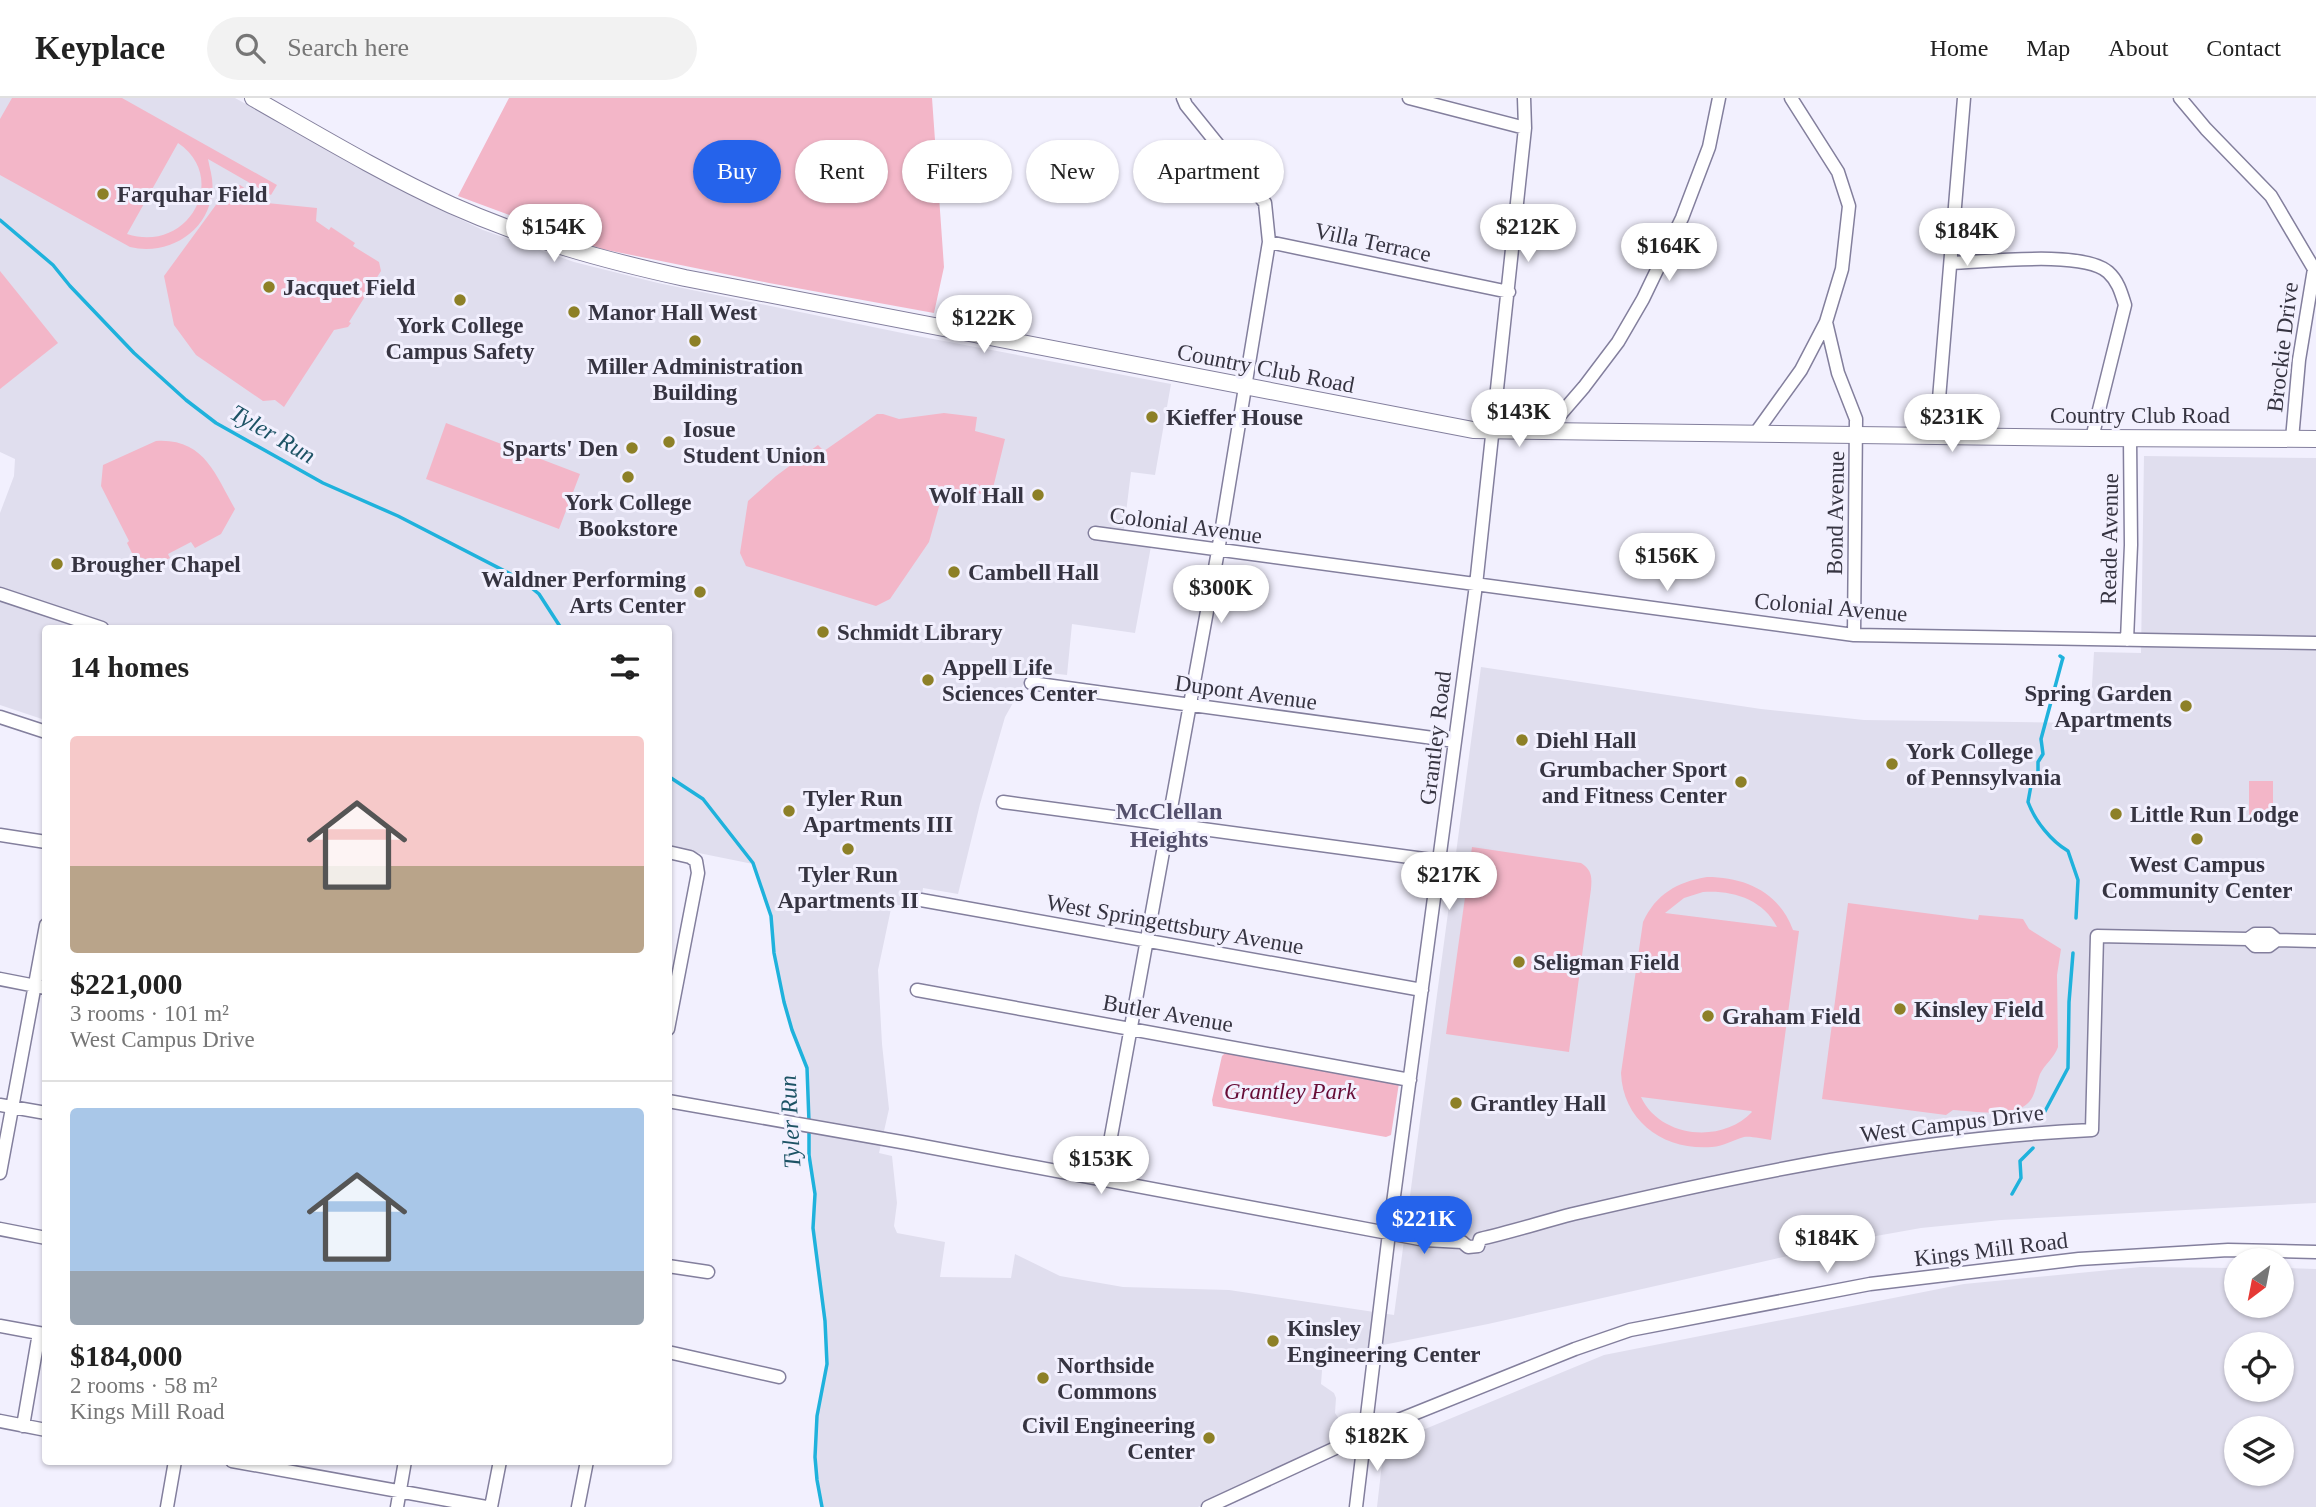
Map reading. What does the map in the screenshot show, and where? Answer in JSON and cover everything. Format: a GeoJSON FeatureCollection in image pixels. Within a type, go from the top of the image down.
{"type":"FeatureCollection","features":[{"type":"Feature","properties":{"kind":"main road","name":"Country Club Road"},"geometry":{"type":"LineString","coordinates":[[253,98],[430,195],[565,249],[685,278],[1473,430],[2316,439]]}},
{"type":"Feature","properties":{"kind":"street"},"geometry":{"type":"LineString","coordinates":[[1103,1180],[1219,551],[1269,242],[1265,203],[1183,98]]}},
{"type":"Feature","properties":{"kind":"street"},"geometry":{"type":"LineString","coordinates":[[1409,98],[1525,128]]}},
{"type":"Feature","properties":{"kind":"street","name":"Grantley Road"},"geometry":{"type":"LineString","coordinates":[[1356,1507],[1389,1233],[1476,585],[1525,128],[1524,98]]}},
{"type":"Feature","properties":{"kind":"street"},"geometry":{"type":"LineString","coordinates":[[1545,431],[1584,387],[1618,342],[1643,299],[1682,218],[1709,147],[1719,98]]}},
{"type":"Feature","properties":{"kind":"street"},"geometry":{"type":"LineString","coordinates":[[1755,434],[1801,370],[1826,322],[1842,269],[1849,205],[1838,172],[1791,98]]}},
{"type":"Feature","properties":{"kind":"street"},"geometry":{"type":"LineString","coordinates":[[1936,435],[1965,98]]}},
{"type":"Feature","properties":{"kind":"street","name":"Brockie Drive"},"geometry":{"type":"LineString","coordinates":[[2180,98],[2270,196],[2315,269],[2299,360],[2292,439]]}},
{"type":"Feature","properties":{"kind":"street","name":"Villa Terrace"},"geometry":{"type":"LineString","coordinates":[[1269,242],[1508,292]]}},
{"type":"Feature","properties":{"kind":"street"},"geometry":{"type":"LineString","coordinates":[[1951,263],[2068,259],[2106,270],[2119,284],[2125,305],[2092,438]]}},
{"type":"Feature","properties":{"kind":"street","name":"Bond Avenue"},"geometry":{"type":"LineString","coordinates":[[1826,322],[1838,373],[1856,419],[1854,635]]}},
{"type":"Feature","properties":{"kind":"street","name":"Reade Avenue"},"geometry":{"type":"LineString","coordinates":[[2127,640],[2132,545],[2130,438]]}},
{"type":"Feature","properties":{"kind":"street","name":"Colonial Avenue"},"geometry":{"type":"LineString","coordinates":[[1095,533],[1854,635],[2316,643]]}},
{"type":"Feature","properties":{"kind":"street"},"geometry":{"type":"LineString","coordinates":[[0,594],[93,625]]}},
{"type":"Feature","properties":{"kind":"street","name":"Dupont Avenue"},"geometry":{"type":"LineString","coordinates":[[1031,683],[1455,741]]}},
{"type":"Feature","properties":{"kind":"street"},"geometry":{"type":"LineString","coordinates":[[0,717],[42,731]]}},
{"type":"Feature","properties":{"kind":"street"},"geometry":{"type":"LineString","coordinates":[[1003,802],[1439,861]]}},
{"type":"Feature","properties":{"kind":"street"},"geometry":{"type":"LineString","coordinates":[[0,835],[42,841]]}},
{"type":"Feature","properties":{"kind":"street"},"geometry":{"type":"LineString","coordinates":[[672,853],[696,861],[698,873],[674,964],[672,985]]}},
{"type":"Feature","properties":{"kind":"street","name":"West Springettsbury Avenue"},"geometry":{"type":"LineString","coordinates":[[921,900],[1422,990]]}},
{"type":"Feature","properties":{"kind":"street","name":"West Campus Drive"},"geometry":{"type":"LineString","coordinates":[[672,1102],[1389,1233],[1462,1242],[1466,1236],[1474,1235],[1480,1239],[1590,1210],[1873,1152],[1971,1139],[2092,1130],[2097,936],[2248,939],[2255,946],[2269,946],[2277,940],[2316,941]]}},
{"type":"Feature","properties":{"kind":"street"},"geometry":{"type":"LineString","coordinates":[[0,1173],[6,1106],[40,987],[42,966]]}},
{"type":"Feature","properties":{"kind":"street"},"geometry":{"type":"LineString","coordinates":[[0,979],[40,987]]}},
{"type":"Feature","properties":{"kind":"street","name":"Butler Avenue"},"geometry":{"type":"LineString","coordinates":[[917,990],[1410,1080]]}},
{"type":"Feature","properties":{"kind":"street"},"geometry":{"type":"LineString","coordinates":[[6,1106],[42,1112]]}},
{"type":"Feature","properties":{"kind":"street"},"geometry":{"type":"LineString","coordinates":[[0,1229],[42,1237]]}},
{"type":"Feature","properties":{"kind":"street","name":"Kings Mill Road"},"geometry":{"type":"LineString","coordinates":[[1208,1507],[1365,1434],[1608,1337],[1686,1318],[1870,1284],[2079,1259],[2228,1250],[2316,1252]]}},
{"type":"Feature","properties":{"kind":"street"},"geometry":{"type":"LineString","coordinates":[[672,1267],[708,1272]]}},
{"type":"Feature","properties":{"kind":"street"},"geometry":{"type":"LineString","coordinates":[[0,1326],[42,1334],[23,1426]]}},
{"type":"Feature","properties":{"kind":"street"},"geometry":{"type":"LineString","coordinates":[[672,1353],[779,1377]]}},
{"type":"Feature","properties":{"kind":"street"},"geometry":{"type":"LineString","coordinates":[[0,1421],[42,1429]]}},
{"type":"Feature","properties":{"kind":"street"},"geometry":{"type":"LineString","coordinates":[[167,1507],[175,1465]]}},
{"type":"Feature","properties":{"kind":"street"},"geometry":{"type":"LineString","coordinates":[[253,1465],[485,1507]]}},
{"type":"Feature","properties":{"kind":"street"},"geometry":{"type":"LineString","coordinates":[[397,1507],[404,1465]]}},
{"type":"Feature","properties":{"kind":"street"},"geometry":{"type":"LineString","coordinates":[[491,1507],[499,1465]]}},
{"type":"Feature","properties":{"kind":"street"},"geometry":{"type":"LineString","coordinates":[[578,1507],[586,1465]]}},
{"type":"Feature","properties":{"kind":"shaded area","name":"York College of Pennsylvania"},"geometry":{"type":"Polygon","coordinates":[[[0,98],[235,98],[428,204],[483,230],[574,262],[658,283],[912,335],[1171,384],[1155,475],[1131,472],[1123,537],[1152,541],[1135,633],[1072,624],[1067,675],[1031,671],[1005,717],[958,894],[923,888],[920,909],[892,904],[878,970],[889,1109],[879,1153],[892,1156],[897,1203],[894,1226],[897,1233],[945,1242],[940,1277],[1011,1278],[1015,1254],[1060,1276],[1123,1287],[1229,1290],[1394,1315],[1481,667],[1761,709],[1864,720],[2084,723],[2090,718],[2094,652],[2141,653],[2144,456],[2316,458],[2316,1203],[2001,1220],[1921,1228],[1488,1324],[1323,1357],[1321,1384],[1334,1393],[1335,1413],[1346,1425],[1345,1435],[1198,1507],[822,1507],[815,1457],[817,1416],[827,1364],[825,1321],[813,1228],[815,1194],[809,1155],[807,1068],[784,1002],[774,953],[771,916],[753,864],[672,848],[672,625],[42,625],[42,719],[0,705],[0,513],[14,476],[15,459],[0,452],[0,98]]]}},
{"type":"Feature","properties":{"kind":"shaded area"},"geometry":{"type":"Polygon","coordinates":[[[2141,1267],[2224,1268],[2224,1318],[2294,1318],[2294,1268],[2316,1269],[2316,1507],[1377,1507],[1384,1446],[1604,1355],[1964,1284],[2141,1267]]]}},
{"type":"Feature","properties":{"kind":"green space","name":"Farquhar Field"},"geometry":{"type":"Polygon","coordinates":[[[12,98],[122,98],[277,185],[271,195],[208,159],[212,192],[209,207],[194,230],[171,244],[158,248],[130,247],[0,175],[0,119],[12,98]],[[178,143],[127,234],[149,237],[168,233],[184,223],[195,209],[201,192],[201,175],[193,158],[178,143]]]}},
{"type":"Feature","properties":{"kind":"green space"},"geometry":{"type":"Polygon","coordinates":[[[509,98],[932,98],[935,140],[902,140],[902,203],[939,203],[944,267],[934,313],[602,249],[458,196],[509,98]]]}},
{"type":"Feature","properties":{"kind":"green space","name":"Jacquet Field"},"geometry":{"type":"Polygon","coordinates":[[[240,185],[267,203],[317,208],[316,221],[329,230],[331,227],[355,243],[353,246],[379,262],[381,271],[349,322],[351,323],[348,327],[334,330],[284,407],[275,400],[263,401],[196,355],[174,325],[164,276],[229,187],[240,185]]]}},
{"type":"Feature","properties":{"kind":"green space"},"geometry":{"type":"Polygon","coordinates":[[[0,271],[58,343],[0,389],[0,271]]]}},
{"type":"Feature","properties":{"kind":"green space"},"geometry":{"type":"Polygon","coordinates":[[[944,413],[977,417],[975,431],[1005,439],[993,488],[981,494],[964,489],[940,503],[929,542],[890,599],[876,606],[746,566],[740,553],[748,501],[776,476],[818,445],[824,451],[877,414],[899,419],[944,413]]]}},
{"type":"Feature","properties":{"kind":"green space"},"geometry":{"type":"Polygon","coordinates":[[[446,423],[580,474],[559,529],[426,479],[446,423]]]}},
{"type":"Feature","properties":{"kind":"green space"},"geometry":{"type":"Polygon","coordinates":[[[156,441],[186,445],[197,452],[214,471],[235,509],[221,534],[195,548],[191,542],[168,554],[170,558],[158,563],[133,555],[127,543],[129,541],[101,486],[103,465],[156,441]]]}},
{"type":"Feature","properties":{"kind":"green space"},"geometry":{"type":"Polygon","coordinates":[[[2249,781],[2273,781],[2273,817],[2249,816],[2249,781]]]}},
{"type":"Feature","properties":{"kind":"green space","name":"Seligman Field"},"geometry":{"type":"Polygon","coordinates":[[[1472,847],[1581,863],[1589,871],[1591,889],[1569,1052],[1446,1034],[1472,847]]]}},
{"type":"Feature","properties":{"kind":"green space","name":"Graham Field"},"geometry":{"type":"Polygon","coordinates":[[[1707,877],[1734,880],[1759,889],[1779,906],[1793,930],[1799,931],[1771,1140],[1744,1137],[1712,1147],[1678,1144],[1650,1130],[1638,1119],[1629,1106],[1624,1090],[1621,1073],[1643,922],[1654,904],[1669,891],[1686,882],[1707,877]],[[1703,892],[1684,898],[1665,913],[1777,927],[1764,909],[1746,898],[1703,892]],[[1641,1097],[1650,1111],[1662,1121],[1692,1132],[1725,1129],[1752,1112],[1751,1111],[1641,1097]]]}},
{"type":"Feature","properties":{"kind":"green space","name":"Kinsley Field"},"geometry":{"type":"Polygon","coordinates":[[[1848,903],[1978,920],[1979,915],[2023,919],[2029,929],[2061,949],[2057,975],[2058,1047],[2040,1074],[2034,1094],[2027,1104],[2012,1111],[1953,1110],[1946,1115],[1822,1099],[1848,903]]]}},
{"type":"Feature","properties":{"kind":"green space","name":"Grantley Park"},"geometry":{"type":"Polygon","coordinates":[[[1227,1051],[1399,1083],[1391,1135],[1386,1137],[1213,1106],[1222,1056],[1227,1051]]]}},
{"type":"Feature","properties":{"kind":"waterway","name":"Tyler Run"},"geometry":{"type":"LineString","coordinates":[[0,220],[53,265],[134,353],[216,423],[323,483],[398,516],[522,580],[539,594],[559,625]]}},
{"type":"Feature","properties":{"kind":"waterway"},"geometry":{"type":"LineString","coordinates":[[2060,656],[2063,658],[2041,739],[2043,754],[2038,762],[2038,773],[2032,780],[2028,802],[2044,830],[2068,851],[2078,880],[2076,918]]}},
{"type":"Feature","properties":{"kind":"waterway","name":"Tyler Run"},"geometry":{"type":"LineString","coordinates":[[672,779],[703,799],[753,863],[771,916],[774,953],[784,1002],[807,1068],[809,1122]]}},
{"type":"Feature","properties":{"kind":"waterway"},"geometry":{"type":"LineString","coordinates":[[2044,1113],[2068,1068],[2073,953]]}},
{"type":"Feature","properties":{"kind":"waterway","name":"Tyler Run"},"geometry":{"type":"LineString","coordinates":[[809,1130],[809,1155],[815,1194],[813,1228],[825,1321],[827,1364],[817,1416],[815,1457],[822,1507]]}},
{"type":"Feature","properties":{"kind":"waterway"},"geometry":{"type":"LineString","coordinates":[[2012,1194],[2021,1178],[2020,1161],[2033,1148]]}},
{"type":"Feature","properties":{"kind":"place","name":"Farquhar Field"},"geometry":{"type":"Point","coordinates":[103,194]}},
{"type":"Feature","properties":{"kind":"place","name":"Jacquet Field"},"geometry":{"type":"Point","coordinates":[269,287]}},
{"type":"Feature","properties":{"kind":"place","name":"York College Campus Safety"},"geometry":{"type":"Point","coordinates":[460,300]}},
{"type":"Feature","properties":{"kind":"place","name":"Manor Hall West"},"geometry":{"type":"Point","coordinates":[574,312]}},
{"type":"Feature","properties":{"kind":"place","name":"Miller Administration Building"},"geometry":{"type":"Point","coordinates":[695,341]}},
{"type":"Feature","properties":{"kind":"place","name":"Kieffer House"},"geometry":{"type":"Point","coordinates":[1152,417]}},
{"type":"Feature","properties":{"kind":"place","name":"Iosue Student Union"},"geometry":{"type":"Point","coordinates":[669,442]}},
{"type":"Feature","properties":{"kind":"place","name":"Sparts' Den"},"geometry":{"type":"Point","coordinates":[632,448]}},
{"type":"Feature","properties":{"kind":"place","name":"York College Bookstore"},"geometry":{"type":"Point","coordinates":[628,477]}},
{"type":"Feature","properties":{"kind":"place","name":"Wolf Hall"},"geometry":{"type":"Point","coordinates":[1038,495]}},
{"type":"Feature","properties":{"kind":"place","name":"Brougher Chapel"},"geometry":{"type":"Point","coordinates":[57,564]}},
{"type":"Feature","properties":{"kind":"place","name":"Cambell Hall"},"geometry":{"type":"Point","coordinates":[954,572]}},
{"type":"Feature","properties":{"kind":"place","name":"Waldner Performing Arts Center"},"geometry":{"type":"Point","coordinates":[700,592]}},
{"type":"Feature","properties":{"kind":"place","name":"Schmidt Library"},"geometry":{"type":"Point","coordinates":[823,632]}},
{"type":"Feature","properties":{"kind":"place","name":"Appell Life Sciences Center"},"geometry":{"type":"Point","coordinates":[928,680]}},
{"type":"Feature","properties":{"kind":"place","name":"Spring Garden Apartments"},"geometry":{"type":"Point","coordinates":[2186,706]}},
{"type":"Feature","properties":{"kind":"place","name":"Diehl Hall"},"geometry":{"type":"Point","coordinates":[1522,740]}},
{"type":"Feature","properties":{"kind":"place","name":"York College of Pennsylvania"},"geometry":{"type":"Point","coordinates":[1892,764]}},
{"type":"Feature","properties":{"kind":"place","name":"Grumbacher Sport and Fitness Center"},"geometry":{"type":"Point","coordinates":[1741,782]}},
{"type":"Feature","properties":{"kind":"place","name":"Tyler Run Apartments III"},"geometry":{"type":"Point","coordinates":[789,811]}},
{"type":"Feature","properties":{"kind":"place","name":"Little Run Lodge"},"geometry":{"type":"Point","coordinates":[2116,814]}},
{"type":"Feature","properties":{"kind":"place","name":"West Campus Community Center"},"geometry":{"type":"Point","coordinates":[2197,839]}},
{"type":"Feature","properties":{"kind":"place","name":"Tyler Run Apartments II"},"geometry":{"type":"Point","coordinates":[848,849]}},
{"type":"Feature","properties":{"kind":"place","name":"Seligman Field"},"geometry":{"type":"Point","coordinates":[1519,962]}},
{"type":"Feature","properties":{"kind":"place","name":"Kinsley Field"},"geometry":{"type":"Point","coordinates":[1900,1009]}},
{"type":"Feature","properties":{"kind":"place","name":"Graham Field"},"geometry":{"type":"Point","coordinates":[1708,1016]}},
{"type":"Feature","properties":{"kind":"place","name":"Grantley Hall"},"geometry":{"type":"Point","coordinates":[1456,1103]}},
{"type":"Feature","properties":{"kind":"place","name":"Kinsley Engineering Center"},"geometry":{"type":"Point","coordinates":[1273,1341]}},
{"type":"Feature","properties":{"kind":"place","name":"Northside Commons"},"geometry":{"type":"Point","coordinates":[1043,1378]}},
{"type":"Feature","properties":{"kind":"place","name":"Civil Engineering Center"},"geometry":{"type":"Point","coordinates":[1209,1438]}},
{"type":"Feature","properties":{"kind":"district","name":"McClellan Heights"},"geometry":{"type":"Point","coordinates":[1169,825]}}]}
